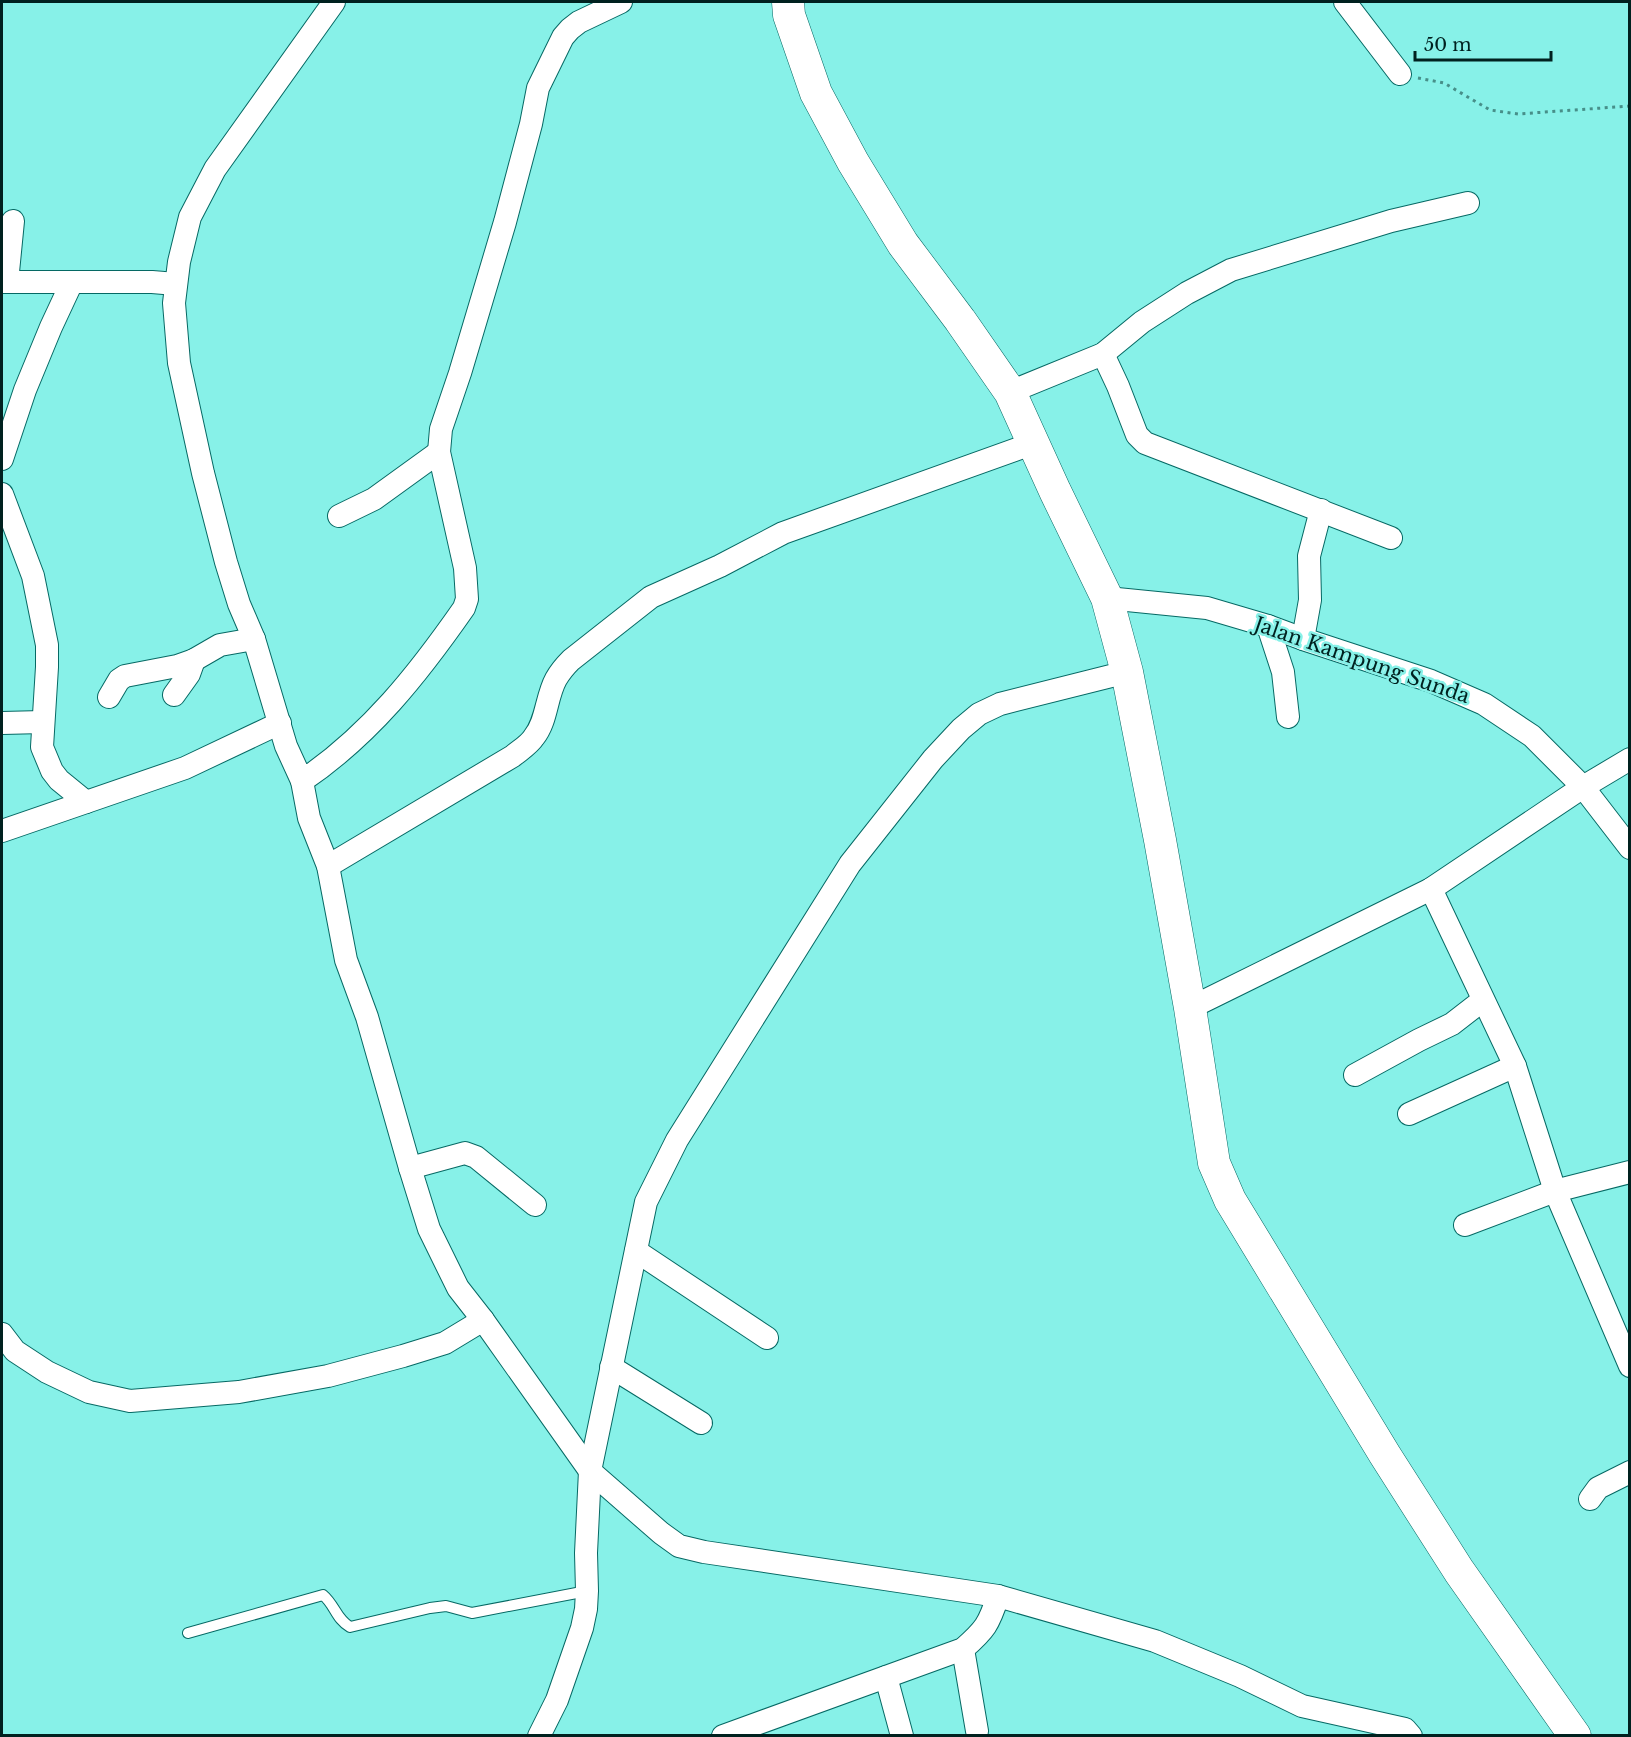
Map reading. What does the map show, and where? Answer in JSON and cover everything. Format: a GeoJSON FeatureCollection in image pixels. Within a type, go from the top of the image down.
{"type":"FeatureCollection","features":[{"type":"Feature","properties":{"kind":"street"},"geometry":{"type":"LineString","coordinates":[[334,2],[215,169],[190,217],[178,262],[174,303],[179,363],[203,473],[226,562],[239,604],[254,639],[286,746],[302,781],[309,818],[328,866],[346,960],[367,1017],[429,1229],[458,1288],[591,1471],[679,1546],[704,1552],[998,1596],[1155,1641],[1240,1676],[1302,1706],[1393,1726],[1405,1730],[1411,1736]]}},
{"type":"Feature","properties":{"kind":"street"},"geometry":{"type":"LineString","coordinates":[[302,781],[330,762],[408,685],[464,608],[467,600],[465,568],[439,452],[441,429],[502,232],[531,124],[538,88],[563,37],[570,29],[579,22],[621,2]]}},
{"type":"Feature","properties":{"kind":"street"},"geometry":{"type":"LineString","coordinates":[[788,2],[789,15],[816,93],[853,162],[903,244],[1010,392],[1107,598],[1126,672],[1160,840],[1190,1008],[1214,1163],[1230,1200],[1385,1455],[1460,1571],[1575,1736]]}},
{"type":"Feature","properties":{"kind":"street"},"geometry":{"type":"LineString","coordinates":[[1345,2],[1400,74]]}},
{"type":"Feature","properties":{"kind":"street"},"geometry":{"type":"LineString","coordinates":[[1010,392],[1103,354],[1151,316],[1187,293],[1232,270],[1391,221],[1468,203]]}},
{"type":"Feature","properties":{"kind":"street"},"geometry":{"type":"LineString","coordinates":[[13,221],[4,282],[176,284]]}},
{"type":"Feature","properties":{"kind":"street"},"geometry":{"type":"LineString","coordinates":[[2,459],[25,390],[72,282]]}},
{"type":"Feature","properties":{"kind":"street"},"geometry":{"type":"LineString","coordinates":[[1103,354],[1137,435],[1145,443],[1392,538]]}},
{"type":"Feature","properties":{"kind":"street"},"geometry":{"type":"LineString","coordinates":[[328,866],[513,756],[536,736],[555,680],[562,669],[651,597],[720,566],[783,533],[1034,443]]}},
{"type":"Feature","properties":{"kind":"street"},"geometry":{"type":"LineString","coordinates":[[339,516],[374,499],[439,452]]}},
{"type":"Feature","properties":{"kind":"street"},"geometry":{"type":"LineString","coordinates":[[2,494],[33,576],[47,645],[42,747],[52,771],[59,780],[86,802]]}},
{"type":"Feature","properties":{"kind":"street"},"geometry":{"type":"LineString","coordinates":[[1303,639],[1310,600],[1309,556],[1321,510]]}},
{"type":"Feature","properties":{"kind":"street","name":"Jalan Kampung Sunda"},"geometry":{"type":"LineString","coordinates":[[1107,598],[1207,608],[1431,681],[1485,704],[1532,736],[1583,787],[1629,848]]}},
{"type":"Feature","properties":{"kind":"street"},"geometry":{"type":"LineString","coordinates":[[1268,626],[1283,672],[1288,717]]}},
{"type":"Feature","properties":{"kind":"street"},"geometry":{"type":"LineString","coordinates":[[109,697],[119,680],[125,676],[177,666],[194,660],[220,645],[254,639]]}},
{"type":"Feature","properties":{"kind":"street"},"geometry":{"type":"LineString","coordinates":[[174,695],[189,674],[194,660]]}},
{"type":"Feature","properties":{"kind":"street"},"geometry":{"type":"LineString","coordinates":[[539,1736],[556,1700],[582,1628],[586,1609],[586,1553],[591,1471],[611,1367],[646,1202],[677,1140],[850,864],[933,759],[961,729],[979,714],[1000,704],[1126,672]]}},
{"type":"Feature","properties":{"kind":"street"},"geometry":{"type":"LineString","coordinates":[[2,723],[43,722]]}},
{"type":"Feature","properties":{"kind":"street"},"geometry":{"type":"LineString","coordinates":[[2,831],[185,768],[280,723]]}},
{"type":"Feature","properties":{"kind":"street"},"geometry":{"type":"LineString","coordinates":[[1190,1008],[1431,889],[1583,787],[1629,759]]}},
{"type":"Feature","properties":{"kind":"street"},"geometry":{"type":"LineString","coordinates":[[1431,889],[1515,1066],[1555,1191],[1629,1366]]}},
{"type":"Feature","properties":{"kind":"street"},"geometry":{"type":"LineString","coordinates":[[1356,1075],[1452,1024],[1483,1000]]}},
{"type":"Feature","properties":{"kind":"street"},"geometry":{"type":"LineString","coordinates":[[1409,1113],[1515,1066]]}},
{"type":"Feature","properties":{"kind":"street"},"geometry":{"type":"LineString","coordinates":[[410,1168],[465,1153],[476,1157],[536,1205]]}},
{"type":"Feature","properties":{"kind":"street"},"geometry":{"type":"LineString","coordinates":[[1465,1225],[1555,1191],[1629,1172]]}},
{"type":"Feature","properties":{"kind":"street"},"geometry":{"type":"LineString","coordinates":[[636,1251],[767,1338]]}},
{"type":"Feature","properties":{"kind":"street"},"geometry":{"type":"LineString","coordinates":[[2,1334],[15,1351],[47,1372],[89,1392],[130,1401],[239,1392],[328,1376],[444,1343],[483,1320]]}},
{"type":"Feature","properties":{"kind":"street"},"geometry":{"type":"LineString","coordinates":[[611,1367],[701,1423]]}},
{"type":"Feature","properties":{"kind":"street"},"geometry":{"type":"LineString","coordinates":[[1590,1498],[1598,1488],[1629,1472]]}},
{"type":"Feature","properties":{"kind":"street"},"geometry":{"type":"LineString","coordinates":[[723,1736],[963,1649],[981,1634],[992,1616],[998,1596]]}},
{"type":"Feature","properties":{"kind":"street"},"geometry":{"type":"LineString","coordinates":[[963,1649],[977,1731]]}},
{"type":"Feature","properties":{"kind":"street"},"geometry":{"type":"LineString","coordinates":[[886,1677],[902,1736]]}},
{"type":"Feature","properties":{"kind":"lane"},"geometry":{"type":"LineString","coordinates":[[188,1633],[323,1595],[330,1600],[342,1622],[350,1627],[446,1605],[472,1613],[587,1591]]}},
{"type":"Feature","properties":{"kind":"path"},"geometry":{"type":"LineString","coordinates":[[1400,74],[1444,83],[1490,110],[1518,114],[1629,106]]}}]}
